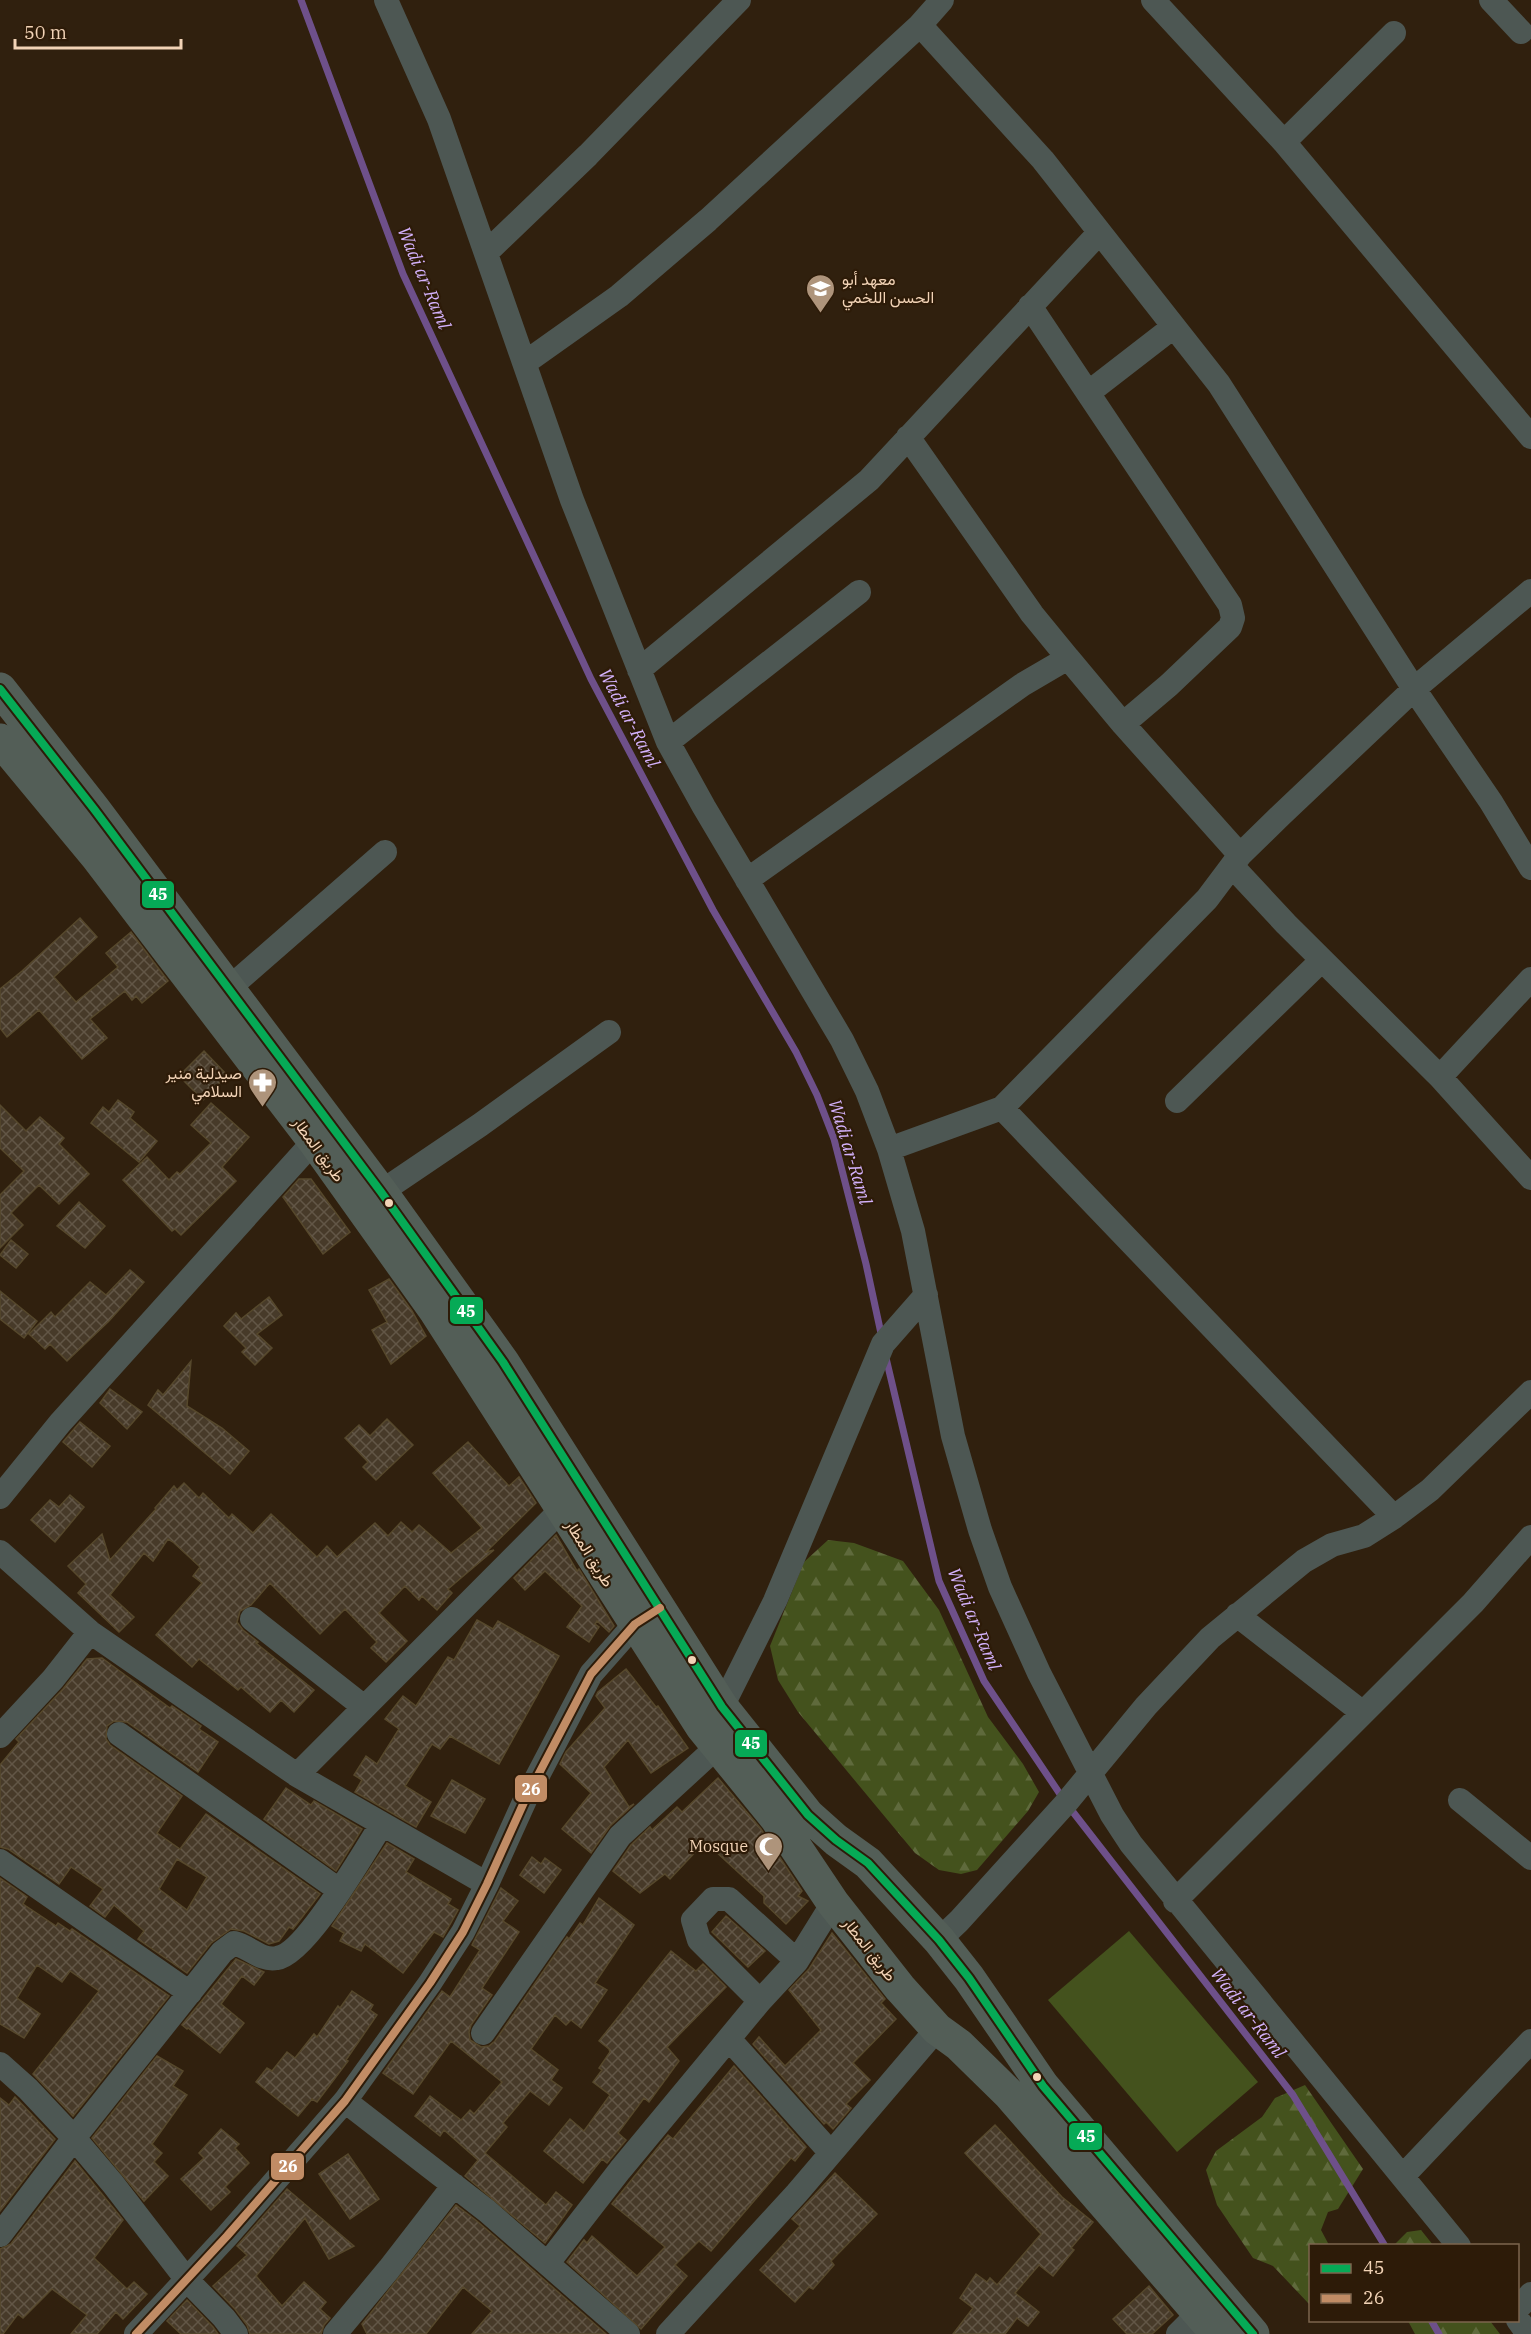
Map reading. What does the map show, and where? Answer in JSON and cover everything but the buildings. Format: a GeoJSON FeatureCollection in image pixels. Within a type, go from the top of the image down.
{"type":"FeatureCollection","features":[{"type":"Feature","properties":{"kind":"main road","name":"طريق المطار"},"geometry":{"type":"LineString","coordinates":[[0,689],[101,818],[228,989],[436,1312],[574,1501],[648,1616],[714,1726],[829,1897],[900,1988],[1009,2094],[1198,2327]]}},
{"type":"Feature","properties":{"kind":"main road","name":"طريق المطار"},"geometry":{"type":"LineString","coordinates":[[0,740],[322,1133],[381,1192],[503,1362],[574,1501]]}},
{"type":"Feature","properties":{"kind":"main road","name":"طريق المطار"},"geometry":{"type":"LineString","coordinates":[[714,1726],[836,1840],[868,1863],[939,1940],[969,1978],[1043,2086],[1253,2334]]}},
{"type":"Feature","properties":{"kind":"main road"},"geometry":{"type":"LineString","coordinates":[[829,1897],[840,1876],[868,1863]]}},
{"type":"Feature","properties":{"kind":"main road"},"geometry":{"type":"LineString","coordinates":[[948,2037],[975,2037],[994,2017]]}},
{"type":"Feature","properties":{"kind":"street"},"geometry":{"type":"LineString","coordinates":[[386,0],[439,119],[488,252],[572,500],[668,742],[842,1040],[867,1091],[889,1149],[913,1231],[952,1436],[980,1530],[1020,1632],[1091,1775],[1112,1815],[1131,1844],[1457,2244]]}},
{"type":"Feature","properties":{"kind":"street"},"geometry":{"type":"LineString","coordinates":[[488,252],[588,155],[739,0]]}},
{"type":"Feature","properties":{"kind":"street"},"geometry":{"type":"LineString","coordinates":[[526,362],[628,289],[708,220],[920,24],[942,0]]}},
{"type":"Feature","properties":{"kind":"street"},"geometry":{"type":"LineString","coordinates":[[1153,0],[1284,142],[1531,437]]}},
{"type":"Feature","properties":{"kind":"street"},"geometry":{"type":"LineString","coordinates":[[1491,0],[1521,32]]}},
{"type":"Feature","properties":{"kind":"street"},"geometry":{"type":"LineString","coordinates":[[920,24],[1042,160],[1172,328],[1219,384],[1414,689],[1491,801],[1531,868]]}},
{"type":"Feature","properties":{"kind":"street"},"geometry":{"type":"LineString","coordinates":[[1284,142],[1395,33]]}},
{"type":"Feature","properties":{"kind":"street"},"geometry":{"type":"LineString","coordinates":[[639,670],[869,480],[1099,233]]}},
{"type":"Feature","properties":{"kind":"street"},"geometry":{"type":"LineString","coordinates":[[1030,306],[1230,605],[1233,618],[1230,627],[1169,685],[1123,724]]}},
{"type":"Feature","properties":{"kind":"street"},"geometry":{"type":"LineString","coordinates":[[1088,393],[1172,328]]}},
{"type":"Feature","properties":{"kind":"street"},"geometry":{"type":"LineString","coordinates":[[908,437],[1032,614],[1236,860],[1322,960],[1440,1077],[1531,1178]]}},
{"type":"Feature","properties":{"kind":"street"},"geometry":{"type":"LineString","coordinates":[[889,1149],[1002,1108],[1207,899],[1236,860],[1414,689],[1531,591]]}},
{"type":"Feature","properties":{"kind":"street"},"geometry":{"type":"LineString","coordinates":[[668,742],[860,592]]}},
{"type":"Feature","properties":{"kind":"street"},"geometry":{"type":"LineString","coordinates":[[747,880],[1022,685],[1068,658]]}},
{"type":"Feature","properties":{"kind":"street"},"geometry":{"type":"LineString","coordinates":[[228,989],[385,852]]}},
{"type":"Feature","properties":{"kind":"street"},"geometry":{"type":"LineString","coordinates":[[1177,1101],[1322,960]]}},
{"type":"Feature","properties":{"kind":"street"},"geometry":{"type":"LineString","coordinates":[[1440,1077],[1531,979]]}},
{"type":"Feature","properties":{"kind":"street"},"geometry":{"type":"LineString","coordinates":[[381,1192],[480,1125],[609,1032]]}},
{"type":"Feature","properties":{"kind":"street"},"geometry":{"type":"LineString","coordinates":[[1002,1108],[1394,1517]]}},
{"type":"Feature","properties":{"kind":"street"},"geometry":{"type":"LineString","coordinates":[[0,1497],[60,1423],[322,1133]]}},
{"type":"Feature","properties":{"kind":"street"},"geometry":{"type":"LineString","coordinates":[[483,2033],[620,1836],[714,1726],[775,1600],[883,1344],[926,1295]]}},
{"type":"Feature","properties":{"kind":"street"},"geometry":{"type":"LineString","coordinates":[[939,1940],[959,1921],[1091,1775],[1146,1706],[1210,1638],[1304,1561],[1319,1551],[1364,1536],[1430,1490],[1531,1392]]}},
{"type":"Feature","properties":{"kind":"street"},"geometry":{"type":"LineString","coordinates":[[297,1775],[574,1501]]}},
{"type":"Feature","properties":{"kind":"street"},"geometry":{"type":"LineString","coordinates":[[1176,1900],[1473,1603],[1531,1537]]}},
{"type":"Feature","properties":{"kind":"street"},"geometry":{"type":"LineString","coordinates":[[0,1552],[90,1632],[297,1775],[487,1884]]}},
{"type":"Feature","properties":{"kind":"street"},"geometry":{"type":"LineString","coordinates":[[1237,1615],[1363,1713]]}},
{"type":"Feature","properties":{"kind":"street"},"geometry":{"type":"LineString","coordinates":[[136,2334],[187,2280],[345,2101],[448,1957],[487,1884],[525,1800],[591,1674],[648,1616]]}},
{"type":"Feature","properties":{"kind":"street"},"geometry":{"type":"LineString","coordinates":[[252,1619],[364,1707]]}},
{"type":"Feature","properties":{"kind":"street"},"geometry":{"type":"LineString","coordinates":[[0,1736],[54,1678],[90,1632]]}},
{"type":"Feature","properties":{"kind":"street"},"geometry":{"type":"LineString","coordinates":[[119,1734],[339,1890]]}},
{"type":"Feature","properties":{"kind":"street"},"geometry":{"type":"LineString","coordinates":[[1460,1800],[1531,1858]]}},
{"type":"Feature","properties":{"kind":"street"},"geometry":{"type":"LineString","coordinates":[[0,2235],[222,1952],[234,1943],[242,1945],[263,1958],[276,1959],[289,1955],[306,1937],[382,1824]]}},
{"type":"Feature","properties":{"kind":"street"},"geometry":{"type":"LineString","coordinates":[[0,1861],[190,1993]]}},
{"type":"Feature","properties":{"kind":"street"},"geometry":{"type":"LineString","coordinates":[[548,2263],[620,2170],[760,2001],[797,1961],[829,1897]]}},
{"type":"Feature","properties":{"kind":"street"},"geometry":{"type":"LineString","coordinates":[[760,2001],[699,1940],[693,1920],[713,1899],[729,1899],[797,1961]]}},
{"type":"Feature","properties":{"kind":"street"},"geometry":{"type":"LineString","coordinates":[[668,2334],[831,2153],[948,2037]]}},
{"type":"Feature","properties":{"kind":"street"},"geometry":{"type":"LineString","coordinates":[[729,2039],[831,2153]]}},
{"type":"Feature","properties":{"kind":"street"},"geometry":{"type":"LineString","coordinates":[[1404,2176],[1531,2041]]}},
{"type":"Feature","properties":{"kind":"street"},"geometry":{"type":"LineString","coordinates":[[0,2064],[28,2089],[74,2138],[120,2192],[187,2280],[236,2334]]}},
{"type":"Feature","properties":{"kind":"street"},"geometry":{"type":"LineString","coordinates":[[345,2101],[454,2185],[548,2263],[628,2334]]}},
{"type":"Feature","properties":{"kind":"street"},"geometry":{"type":"LineString","coordinates":[[335,2334],[454,2185]]}},
{"type":"Feature","properties":{"kind":"street"},"geometry":{"type":"LineString","coordinates":[[1519,2307],[1531,2294]]}},
{"type":"Feature","properties":{"kind":"street"},"geometry":{"type":"LineString","coordinates":[[1519,2321],[1528,2334]]}},
{"type":"Feature","properties":{"kind":"green space"},"geometry":{"type":"Polygon","coordinates":[[[828,1540],[854,1543],[903,1561],[939,1610],[988,1717],[1023,1764],[1039,1792],[1028,1811],[977,1870],[961,1874],[939,1870],[915,1853],[798,1712],[778,1680],[770,1646],[804,1562],[828,1540]]]}},
{"type":"Feature","properties":{"kind":"green space"},"geometry":{"type":"Polygon","coordinates":[[[1129,1931],[1258,2082],[1177,2152],[1048,2000],[1129,1931]]]}},
{"type":"Feature","properties":{"kind":"green space"},"geometry":{"type":"Polygon","coordinates":[[[1305,2085],[1363,2169],[1338,2209],[1328,2212],[1321,2230],[1328,2244],[1309,2244],[1309,2304],[1273,2266],[1253,2258],[1217,2205],[1206,2170],[1216,2151],[1262,2117],[1275,2098],[1305,2085]]]}},
{"type":"Feature","properties":{"kind":"green space"},"geometry":{"type":"Polygon","coordinates":[[[1421,2230],[1432,2244],[1395,2244],[1407,2232],[1421,2230]]]}},
{"type":"Feature","properties":{"kind":"green space"},"geometry":{"type":"Polygon","coordinates":[[[1409,2322],[1491,2322],[1500,2334],[1415,2334],[1409,2322]]]}},
{"type":"Feature","properties":{"kind":"waterway","name":"Wadi ar-Raml"},"geometry":{"type":"LineString","coordinates":[[301,0],[403,274],[591,679],[713,910],[796,1052],[817,1095],[834,1139],[882,1338]]}},
{"type":"Feature","properties":{"kind":"waterway","name":"Wadi ar-Raml"},"geometry":{"type":"LineString","coordinates":[[886,1358],[939,1581],[984,1681],[1066,1803],[1293,2095],[1384,2244]]}},
{"type":"Feature","properties":{"kind":"waterway","name":"Wadi ar-Raml"},"geometry":{"type":"LineString","coordinates":[[1432,2322],[1439,2334]]}},
{"type":"Feature","properties":{"kind":"transit line","name":"45"},"geometry":{"type":"LineString","coordinates":[[0,689],[94,809],[381,1192],[503,1362],[722,1707],[808,1815],[836,1840],[868,1863],[939,1940],[969,1978],[1043,2086],[1253,2334]]}},
{"type":"Feature","properties":{"kind":"transit line","name":"26"},"geometry":{"type":"LineString","coordinates":[[136,2334],[227,2236],[345,2101],[430,1983],[463,1932],[525,1800],[591,1674],[635,1624],[660,1608]]}},
{"type":"Feature","properties":{"kind":"place","name":"معهد أبو الحسن اللخمي"},"geometry":{"type":"Point","coordinates":[821,314]}},
{"type":"Feature","properties":{"kind":"place","name":"صيدلية منير السلامي"},"geometry":{"type":"Point","coordinates":[263,1108]}},
{"type":"Feature","properties":{"kind":"place","name":"Mosque"},"geometry":{"type":"Point","coordinates":[769,1872]}}]}
